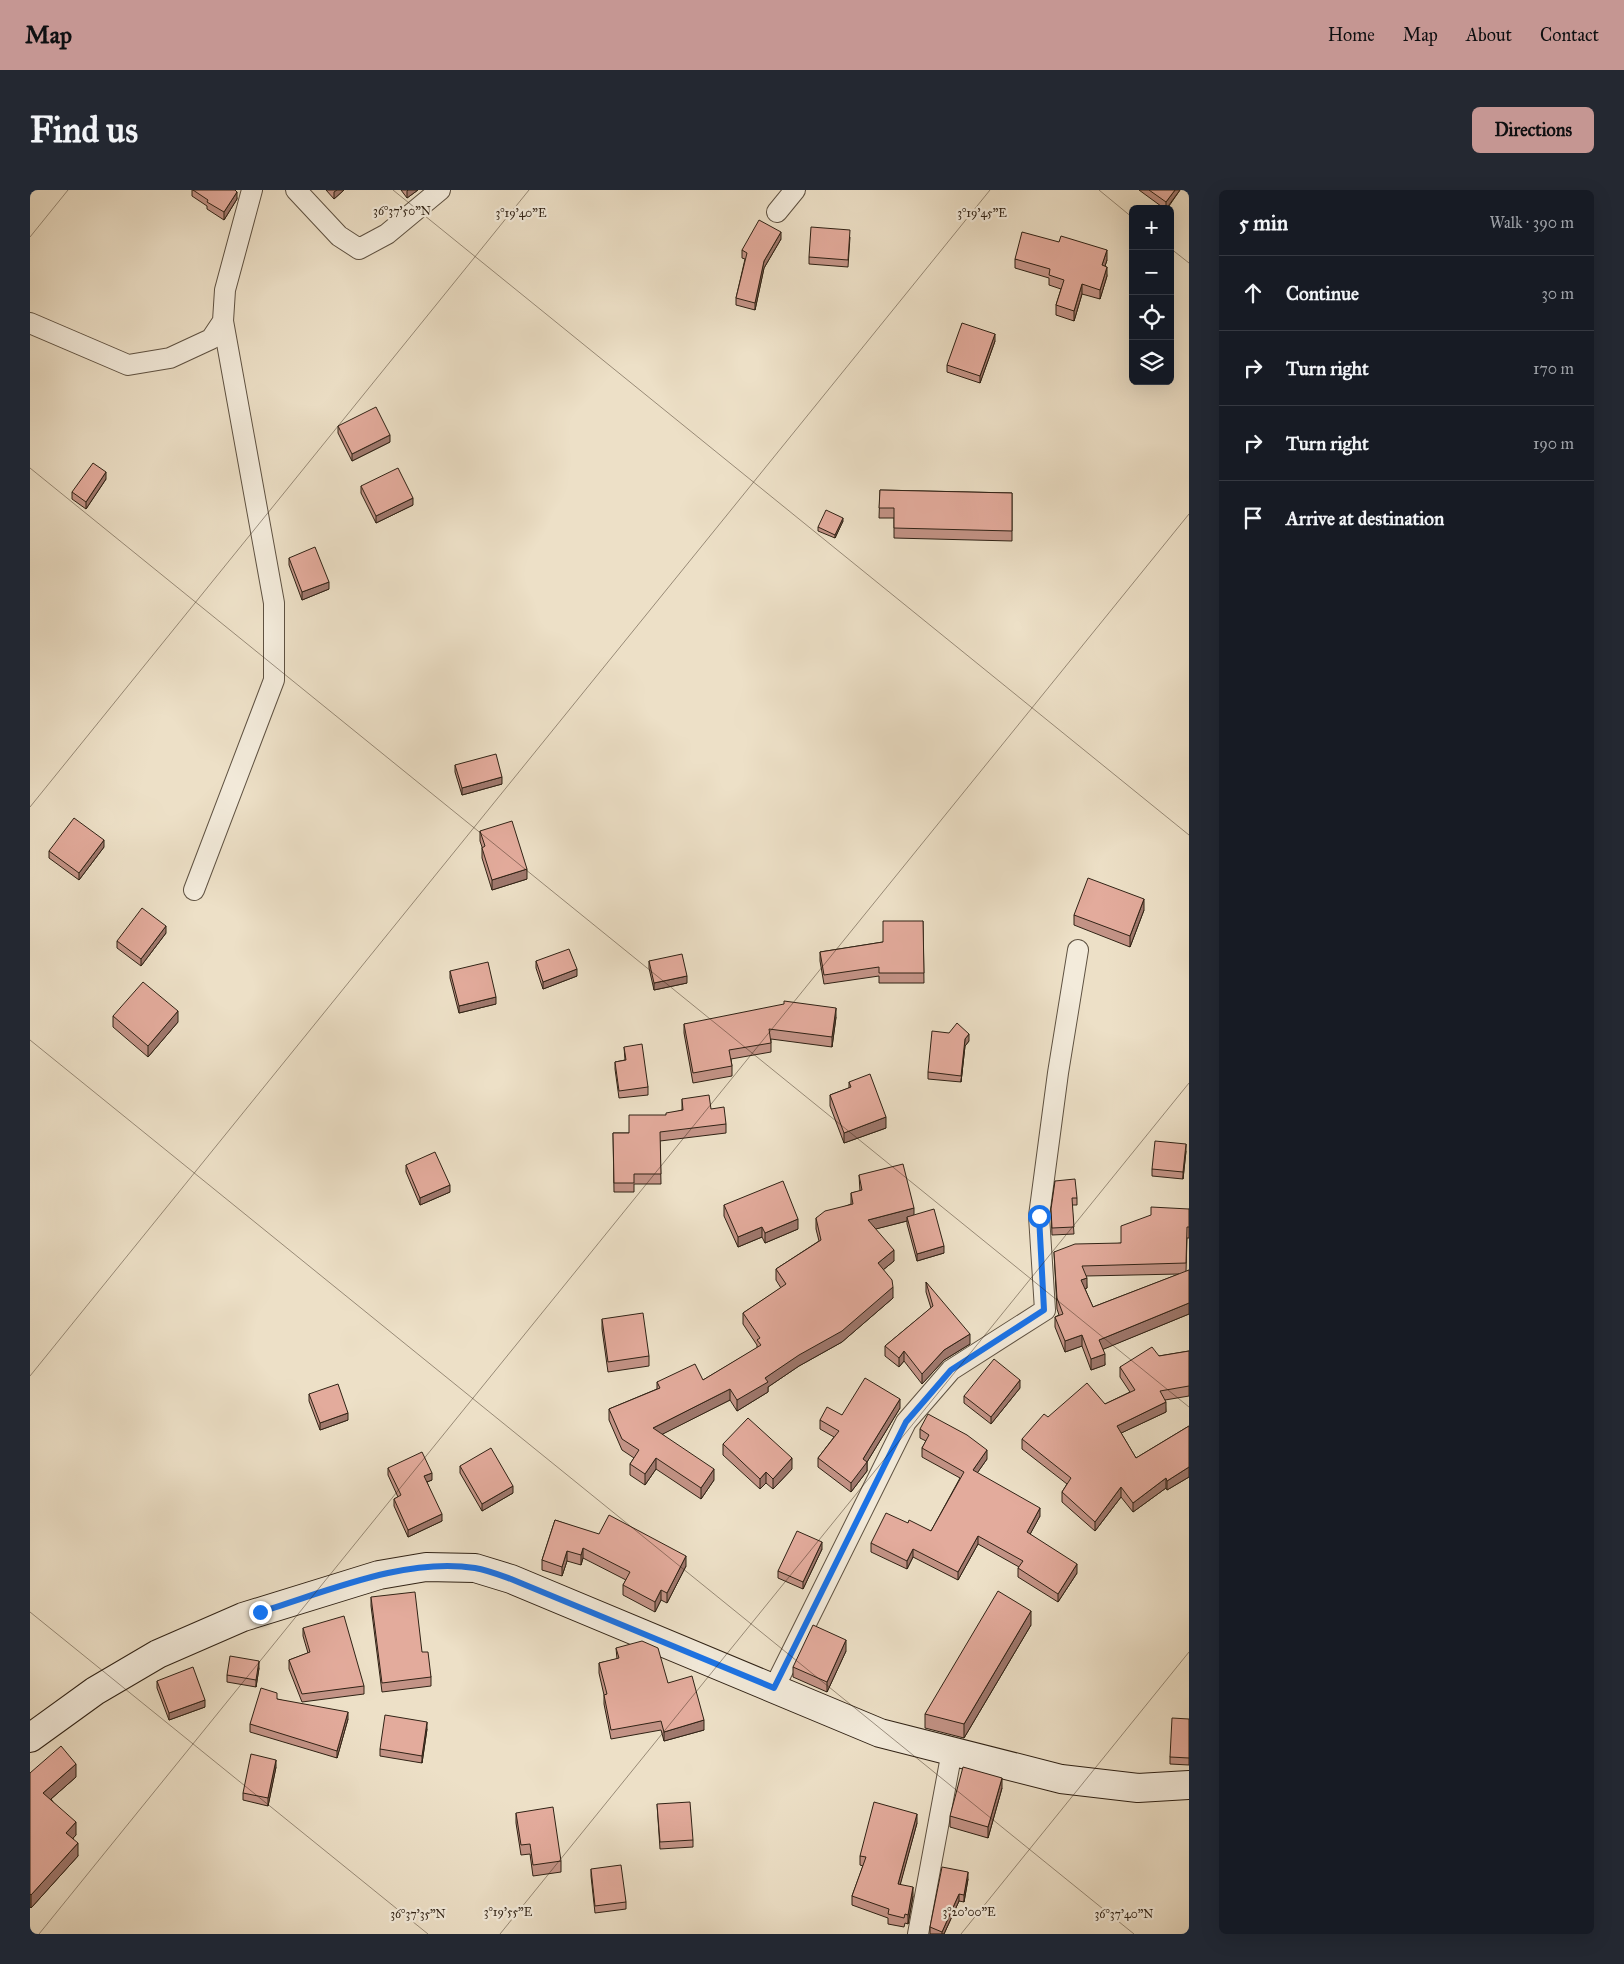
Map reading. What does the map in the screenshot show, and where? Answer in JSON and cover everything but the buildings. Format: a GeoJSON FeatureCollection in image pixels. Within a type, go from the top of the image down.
{"type":"FeatureCollection","features":[{"type":"Feature","properties":{"kind":"main road"},"geometry":{"type":"LineString","coordinates":[[30,1738],[95,1691],[158,1654],[252,1614],[380,1575],[426,1567],[475,1568],[511,1579],[880,1732],[1061,1779],[1138,1788],[1189,1785]]}},
{"type":"Feature","properties":{"kind":"street"},"geometry":{"type":"LineString","coordinates":[[194,890],[274,680],[274,603],[223,321],[225,290],[252,190]]}},
{"type":"Feature","properties":{"kind":"street"},"geometry":{"type":"LineString","coordinates":[[296,190],[339,236],[359,249],[387,234],[440,190]]}},
{"type":"Feature","properties":{"kind":"street"},"geometry":{"type":"LineString","coordinates":[[777,212],[795,190]]}},
{"type":"Feature","properties":{"kind":"street"},"geometry":{"type":"LineString","coordinates":[[30,323],[128,365],[170,358],[211,338],[223,321]]}},
{"type":"Feature","properties":{"kind":"street"},"geometry":{"type":"LineString","coordinates":[[774,1688],[906,1422],[951,1370],[1044,1310],[1039,1216],[1058,1073],[1078,950]]}},
{"type":"Feature","properties":{"kind":"street"},"geometry":{"type":"LineString","coordinates":[[918,1934],[952,1751]]}},
{"type":"Feature","properties":{"kind":"route"},"geometry":{"type":"LineString","coordinates":[[260,1612],[380,1575],[426,1567],[475,1568],[511,1579],[774,1688],[906,1422],[951,1370],[1036,1317],[1044,1310],[1039,1216]]}}]}
